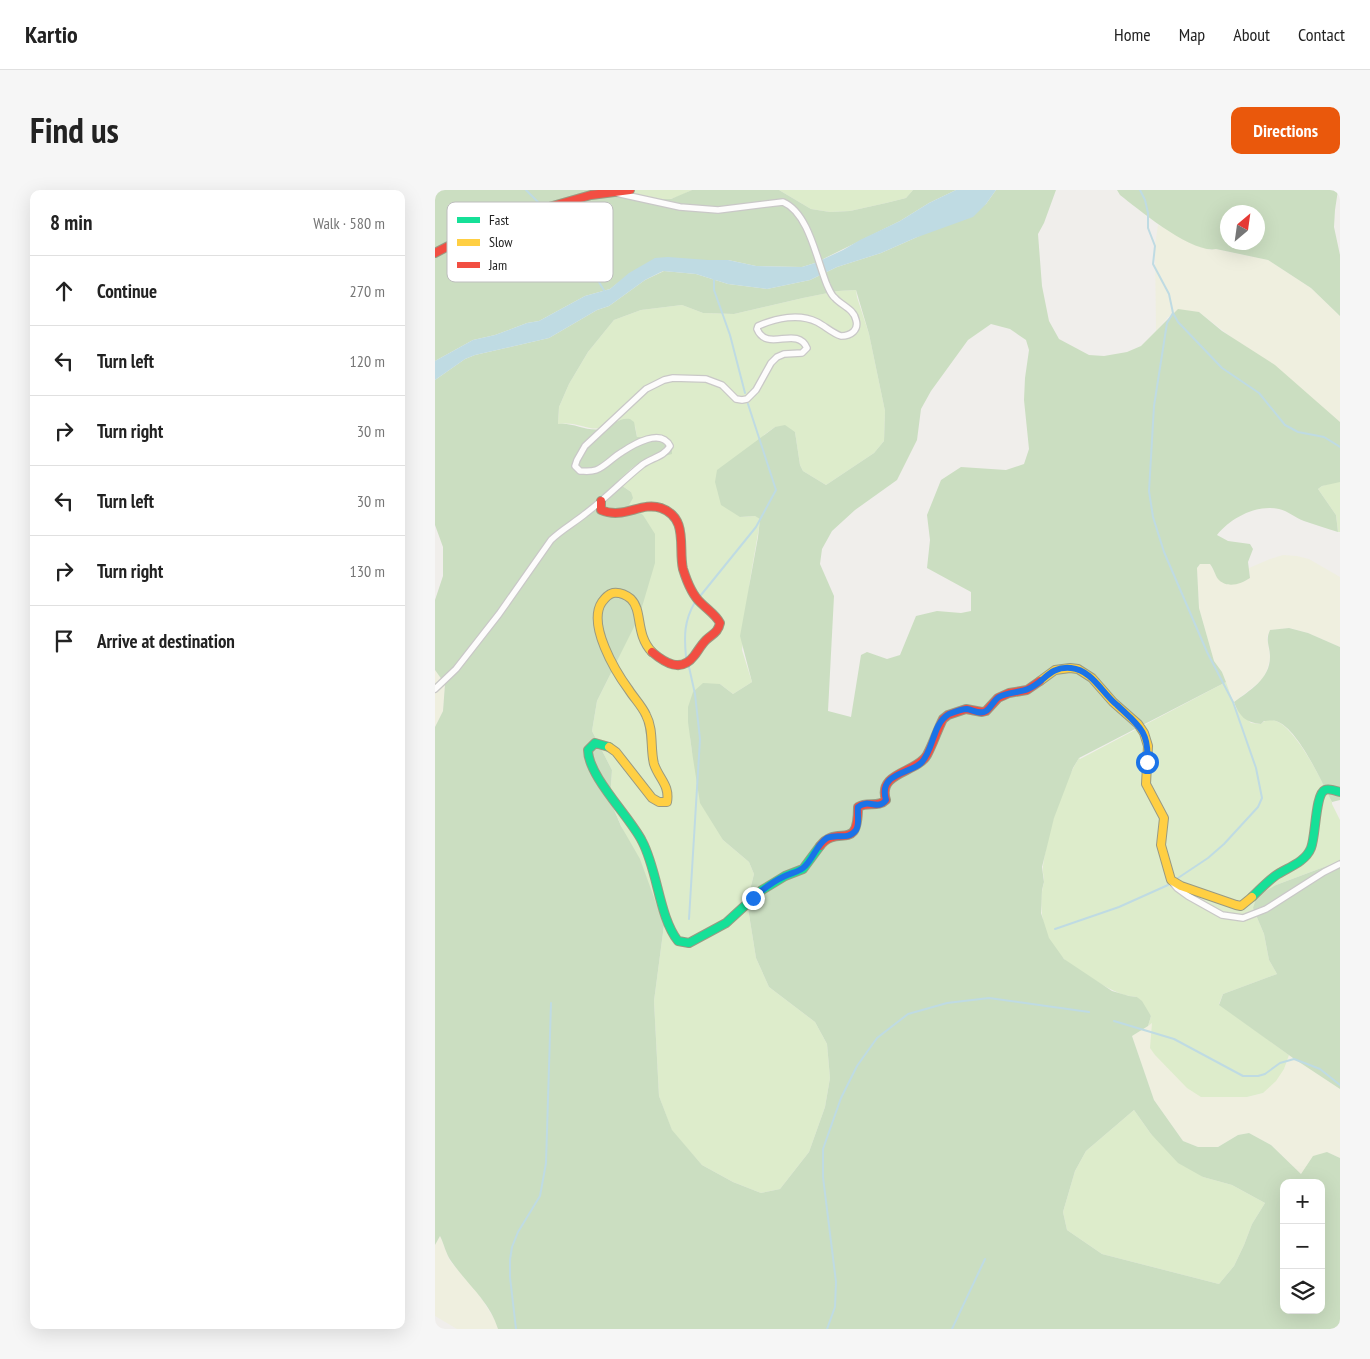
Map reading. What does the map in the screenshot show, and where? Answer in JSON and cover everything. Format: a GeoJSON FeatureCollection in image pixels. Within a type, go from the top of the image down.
{"type":"FeatureCollection","features":[{"type":"Feature","properties":{"kind":"street"},"geometry":{"type":"LineString","coordinates":[[566,202],[583,197],[630,190]]}},
{"type":"Feature","properties":{"kind":"street"},"geometry":{"type":"LineString","coordinates":[[435,689],[456,669],[499,614],[551,540],[601,501],[644,463],[665,454],[670,446],[667,441],[662,437],[652,438],[621,452],[597,470],[580,471],[575,466],[585,446],[646,389],[664,380],[673,378],[706,379],[722,385],[737,398],[747,399],[756,390],[771,363],[777,357],[784,354],[802,353],[807,348],[805,343],[795,338],[768,340],[760,335],[757,329],[758,326],[773,320],[807,318],[841,336],[852,334],[857,325],[855,315],[835,298],[825,281],[817,254],[800,217],[791,205],[783,202],[718,210],[680,207],[611,192]]}},
{"type":"Feature","properties":{"kind":"street"},"geometry":{"type":"LineString","coordinates":[[435,253],[447,247]]}},
{"type":"Feature","properties":{"kind":"street"},"geometry":{"type":"LineString","coordinates":[[601,501],[601,510],[607,514],[616,516],[635,510],[658,508],[667,510],[675,518],[683,538],[682,560],[684,572],[692,591],[699,603],[719,619],[720,624],[719,629],[697,650],[691,660],[684,666],[671,666],[656,656],[645,644],[639,626],[638,612],[629,597],[618,592],[611,593],[602,600],[597,610],[598,626],[609,657],[649,720],[653,759],[656,769],[669,792],[667,802],[658,803],[652,798],[611,748],[601,743],[595,743],[588,750],[588,756],[599,778],[643,840],[651,861],[670,931],[678,940],[689,943],[726,923],[762,890],[785,876],[803,869],[822,843],[828,838],[833,836],[847,837],[855,832],[858,822],[858,807],[868,802],[879,805],[883,804],[886,800],[884,794],[889,780],[901,772],[920,764],[927,755],[943,719],[948,715],[966,709],[986,711],[998,698],[1009,693],[1027,690],[1055,670],[1063,669],[1078,670],[1092,678],[1113,702],[1138,724],[1144,733],[1147,746],[1146,784],[1164,818],[1161,845],[1168,874],[1177,888],[1188,896],[1222,916],[1243,918],[1266,909],[1340,864]]}},
{"type":"Feature","properties":{"kind":"street"},"geometry":{"type":"LineString","coordinates":[[1171,880],[1181,886],[1241,906],[1275,876],[1306,856],[1313,844],[1319,796],[1323,790],[1329,789],[1340,792]]}},
{"type":"Feature","properties":{"kind":"green space"},"geometry":{"type":"Polygon","coordinates":[[[435,190],[628,190],[634,195],[652,199],[671,199],[692,190],[779,190],[811,209],[830,212],[850,211],[906,198],[913,190],[956,190],[929,203],[900,221],[815,263],[802,267],[756,266],[728,260],[708,260],[619,282],[610,289],[585,296],[539,321],[473,340],[435,361],[435,190]]]}},
{"type":"Feature","properties":{"kind":"green space"},"geometry":{"type":"Polygon","coordinates":[[[628,190],[692,190],[678,197],[659,200],[642,197],[628,190]]]}},
{"type":"Feature","properties":{"kind":"green space"},"geometry":{"type":"Polygon","coordinates":[[[779,190],[913,190],[906,198],[850,211],[830,212],[811,209],[779,190]]]}},
{"type":"Feature","properties":{"kind":"green space"},"geometry":{"type":"Polygon","coordinates":[[[996,190],[1056,190],[1038,234],[1042,286],[1049,321],[1059,339],[1089,355],[1104,356],[1127,352],[1141,346],[1178,309],[1199,312],[1222,331],[1275,365],[1340,422],[1340,482],[1322,486],[1318,489],[1336,515],[1338,532],[1304,521],[1282,510],[1270,508],[1253,511],[1237,518],[1217,535],[1228,541],[1250,544],[1253,549],[1248,562],[1250,578],[1238,584],[1230,585],[1222,582],[1218,579],[1210,564],[1200,564],[1197,568],[1199,608],[1214,661],[1226,682],[1079,758],[1073,768],[1054,818],[1042,867],[1044,882],[1041,913],[1049,938],[1064,959],[1112,991],[1137,997],[1142,1001],[1151,1016],[1148,1026],[1132,1036],[1154,1100],[1183,1141],[1198,1147],[1218,1147],[1238,1135],[1249,1133],[1271,1145],[1301,1174],[1313,1156],[1327,1152],[1340,1158],[1340,1329],[498,1329],[490,1310],[449,1258],[440,1236],[435,1245],[435,727],[443,711],[445,684],[435,670],[435,600],[443,576],[443,547],[435,525],[435,380],[465,359],[475,355],[549,338],[597,310],[609,306],[645,280],[664,271],[696,274],[728,284],[767,289],[810,280],[837,267],[881,253],[986,204],[996,190]],[[856,290],[838,291],[734,314],[703,313],[682,305],[641,310],[614,320],[588,352],[569,384],[559,407],[558,424],[569,424],[596,430],[605,428],[622,419],[630,419],[634,422],[637,437],[666,437],[672,449],[672,454],[654,456],[637,464],[620,480],[621,485],[631,492],[633,498],[629,505],[643,515],[655,534],[655,563],[639,617],[597,701],[592,731],[612,770],[610,800],[621,826],[640,859],[664,925],[654,1001],[659,1096],[672,1130],[702,1165],[733,1182],[761,1193],[780,1189],[809,1152],[825,1107],[830,1078],[827,1044],[815,1022],[769,987],[756,958],[748,908],[754,874],[749,862],[723,840],[700,803],[688,722],[688,707],[693,692],[703,683],[720,684],[733,694],[752,682],[740,636],[760,519],[755,516],[740,517],[721,505],[715,482],[717,470],[775,427],[785,425],[795,432],[800,465],[803,471],[826,485],[874,453],[884,441],[885,411],[869,334],[856,290]],[[991,324],[968,340],[931,391],[921,409],[917,440],[897,480],[855,510],[832,531],[822,549],[820,564],[834,596],[828,711],[851,717],[861,655],[867,652],[887,659],[900,655],[916,616],[937,611],[961,613],[971,611],[971,592],[927,568],[930,540],[927,515],[941,480],[961,467],[1006,470],[1024,464],[1029,449],[1024,400],[1029,350],[1026,340],[1010,329],[991,324]],[[1134,1110],[1086,1151],[1075,1171],[1063,1212],[1067,1230],[1102,1254],[1219,1284],[1234,1266],[1252,1224],[1265,1203],[1232,1185],[1203,1177],[1178,1163],[1151,1134],[1134,1110]]]}},
{"type":"Feature","properties":{"kind":"green space"},"geometry":{"type":"Polygon","coordinates":[[[1117,190],[1338,190],[1334,227],[1340,255],[1340,316],[1311,288],[1268,260],[1221,250],[1265,250],[1265,205],[1220,205],[1220,250],[1206,249],[1193,245],[1152,220],[1120,195],[1117,190]]]}},
{"type":"Feature","properties":{"kind":"green space"},"geometry":{"type":"Polygon","coordinates":[[[1158,225],[1210,250],[1216,249],[1268,260],[1311,288],[1340,316],[1340,422],[1199,312],[1168,317],[1156,331],[1155,245],[1158,225]]]}},
{"type":"Feature","properties":{"kind":"green space"},"geometry":{"type":"Polygon","coordinates":[[[856,290],[869,334],[885,411],[884,441],[874,453],[826,485],[803,471],[800,465],[795,432],[775,427],[764,435],[740,517],[755,516],[760,518],[750,580],[742,650],[752,682],[733,694],[720,684],[690,737],[692,752],[723,840],[749,862],[754,874],[748,908],[756,958],[769,987],[815,1022],[827,1044],[830,1078],[825,1107],[809,1152],[780,1189],[761,1193],[733,1182],[702,1165],[672,1131],[659,1096],[654,1001],[664,925],[610,800],[612,770],[592,731],[597,701],[610,675],[632,508],[629,505],[631,492],[621,485],[620,480],[624,474],[647,460],[645,438],[637,437],[635,426],[620,420],[595,429],[575,424],[558,424],[559,407],[569,384],[588,352],[614,320],[641,310],[682,305],[703,313],[734,314],[838,291],[856,290]]]}},
{"type":"Feature","properties":{"kind":"green space"},"geometry":{"type":"Polygon","coordinates":[[[1335,482],[1340,482],[1340,532],[1338,532],[1336,515],[1318,489],[1335,482]]]}},
{"type":"Feature","properties":{"kind":"green space"},"geometry":{"type":"Polygon","coordinates":[[[1283,555],[1309,559],[1340,577],[1340,647],[1308,633],[1290,628],[1270,630],[1267,637],[1270,658],[1262,680],[1234,702],[1222,672],[1214,661],[1199,608],[1197,568],[1200,564],[1210,564],[1217,577],[1243,582],[1250,578],[1249,568],[1283,555]]]}},
{"type":"Feature","properties":{"kind":"green space"},"geometry":{"type":"Polygon","coordinates":[[[1289,628],[1308,633],[1340,647],[1340,800],[1332,802],[1308,756],[1284,726],[1276,721],[1264,721],[1261,724],[1251,722],[1241,715],[1234,702],[1258,684],[1266,672],[1270,657],[1268,640],[1270,630],[1289,628]]]}},
{"type":"Feature","properties":{"kind":"green space"},"geometry":{"type":"Polygon","coordinates":[[[435,670],[445,684],[443,711],[435,727],[435,670]]]}},
{"type":"Feature","properties":{"kind":"green space"},"geometry":{"type":"Polygon","coordinates":[[[1226,682],[1235,707],[1251,723],[1261,724],[1271,720],[1281,724],[1303,748],[1340,820],[1340,861],[1276,885],[1253,908],[1264,934],[1269,960],[1277,974],[1223,994],[1219,1004],[1289,1055],[1284,1069],[1276,1081],[1263,1093],[1247,1097],[1201,1097],[1187,1088],[1150,1048],[1152,1023],[1148,1026],[1151,1016],[1137,997],[1119,993],[1102,985],[1072,966],[1051,944],[1044,926],[1041,898],[1044,881],[1043,868],[1048,839],[1066,782],[1079,758],[1226,682]]]}},
{"type":"Feature","properties":{"kind":"green space"},"geometry":{"type":"Polygon","coordinates":[[[1340,861],[1340,1089],[1219,1005],[1223,994],[1277,974],[1269,960],[1264,934],[1253,908],[1257,896],[1276,885],[1340,861]]]}},
{"type":"Feature","properties":{"kind":"green space"},"geometry":{"type":"Polygon","coordinates":[[[1152,1023],[1155,1055],[1201,1097],[1247,1097],[1263,1093],[1284,1069],[1289,1055],[1340,1089],[1340,1158],[1327,1152],[1301,1174],[1271,1145],[1249,1133],[1238,1135],[1218,1147],[1198,1147],[1183,1141],[1154,1100],[1132,1036],[1152,1023]]]}},
{"type":"Feature","properties":{"kind":"green space"},"geometry":{"type":"Polygon","coordinates":[[[1134,1110],[1151,1134],[1203,1177],[1232,1185],[1265,1203],[1252,1224],[1234,1266],[1219,1284],[1102,1254],[1067,1230],[1063,1212],[1075,1171],[1086,1151],[1134,1110]]]}},
{"type":"Feature","properties":{"kind":"green space"},"geometry":{"type":"Polygon","coordinates":[[[440,1236],[450,1261],[476,1290],[495,1320],[498,1329],[457,1329],[435,1316],[435,1245],[440,1236]]]}},
{"type":"Feature","properties":{"kind":"water"},"geometry":{"type":"Polygon","coordinates":[[[956,190],[996,190],[973,217],[915,238],[881,253],[837,267],[810,280],[767,289],[728,284],[696,274],[663,271],[645,280],[609,306],[597,310],[549,338],[475,355],[465,359],[435,380],[435,361],[473,340],[539,321],[585,296],[610,289],[629,273],[655,258],[728,260],[756,266],[802,267],[843,250],[956,190]]]}},
{"type":"Feature","properties":{"kind":"waterway"},"geometry":{"type":"LineString","coordinates":[[526,190],[538,202]]}},
{"type":"Feature","properties":{"kind":"waterway"},"geometry":{"type":"LineString","coordinates":[[1140,190],[1145,200],[1148,213],[1148,228],[1155,246],[1153,264],[1169,294],[1173,313],[1178,322],[1222,368],[1259,393],[1285,425],[1298,432],[1324,437],[1340,447]]}},
{"type":"Feature","properties":{"kind":"waterway"},"geometry":{"type":"LineString","coordinates":[[714,278],[714,290],[730,335],[745,393]]}},
{"type":"Feature","properties":{"kind":"waterway"},"geometry":{"type":"LineString","coordinates":[[599,282],[605,292]]}},
{"type":"Feature","properties":{"kind":"waterway"},"geometry":{"type":"LineString","coordinates":[[1173,313],[1167,323],[1154,406],[1149,491],[1153,517],[1164,552],[1207,652],[1233,702],[1256,768],[1262,798],[1258,807],[1224,844],[1208,858],[1178,878]]}},
{"type":"Feature","properties":{"kind":"waterway"},"geometry":{"type":"LineString","coordinates":[[701,595],[756,527],[776,490],[748,404]]}},
{"type":"Feature","properties":{"kind":"waterway"},"geometry":{"type":"LineString","coordinates":[[686,657],[686,629],[695,602]]}},
{"type":"Feature","properties":{"kind":"waterway"},"geometry":{"type":"LineString","coordinates":[[689,667],[695,694],[700,739],[689,919]]}},
{"type":"Feature","properties":{"kind":"waterway"},"geometry":{"type":"LineString","coordinates":[[1055,929],[1119,907],[1168,885]]}},
{"type":"Feature","properties":{"kind":"waterway"},"geometry":{"type":"LineString","coordinates":[[827,1329],[835,1307],[836,1282],[823,1177],[823,1149],[841,1098],[857,1066],[877,1038],[908,1014],[947,1003],[989,998],[1089,1012]]}},
{"type":"Feature","properties":{"kind":"waterway"},"geometry":{"type":"LineString","coordinates":[[516,1329],[510,1260],[512,1247],[518,1232],[540,1196],[546,1163],[551,1003]]}},
{"type":"Feature","properties":{"kind":"waterway"},"geometry":{"type":"LineString","coordinates":[[1114,1021],[1174,1039],[1243,1076],[1265,1074],[1280,1063],[1294,1059],[1320,1069],[1340,1085]]}},
{"type":"Feature","properties":{"kind":"waterway"},"geometry":{"type":"LineString","coordinates":[[952,1329],[985,1259]]}},
{"type":"Feature","properties":{"kind":"traffic: fast"},"geometry":{"type":"LineString","coordinates":[[609,747],[595,743],[588,750],[590,760],[602,784],[642,841],[652,866],[662,907],[678,941],[689,943],[726,923],[762,890],[785,876],[803,869],[820,846]]}},
{"type":"Feature","properties":{"kind":"traffic: fast"},"geometry":{"type":"LineString","coordinates":[[1252,897],[1272,878],[1304,858],[1313,842],[1317,807],[1322,793],[1328,789],[1340,792]]}},
{"type":"Feature","properties":{"kind":"traffic: slow"},"geometry":{"type":"LineString","coordinates":[[609,747],[616,752],[652,798],[659,802],[667,802],[666,786],[654,764],[648,721],[642,708],[610,660],[600,635],[598,611],[608,595],[613,593],[625,595],[635,604],[643,638],[652,652]]}},
{"type":"Feature","properties":{"kind":"traffic: slow"},"geometry":{"type":"LineString","coordinates":[[1040,681],[1055,670],[1078,669],[1092,678],[1113,702],[1138,724],[1144,733],[1148,746],[1146,784],[1164,818],[1161,845],[1171,880],[1181,886],[1236,905],[1241,906],[1252,897]]}},
{"type":"Feature","properties":{"kind":"traffic: jam"},"geometry":{"type":"LineString","coordinates":[[566,202],[591,195],[630,190]]}},
{"type":"Feature","properties":{"kind":"traffic: jam"},"geometry":{"type":"LineString","coordinates":[[435,253],[447,247]]}},
{"type":"Feature","properties":{"kind":"traffic: jam"},"geometry":{"type":"LineString","coordinates":[[601,501],[601,510],[609,512],[625,512],[654,506],[670,513],[676,519],[681,534],[682,561],[686,579],[698,600],[720,623],[716,631],[704,642],[694,656],[684,664],[668,663],[652,652]]}},
{"type":"Feature","properties":{"kind":"traffic: jam"},"geometry":{"type":"LineString","coordinates":[[820,846],[827,840],[846,836],[855,830],[858,807],[865,804],[880,804],[886,800],[885,791],[887,784],[892,778],[922,761],[927,755],[943,719],[948,715],[966,709],[986,711],[998,698],[1009,693],[1027,690],[1040,681]]}},
{"type":"Feature","properties":{"kind":"route"},"geometry":{"type":"LineString","coordinates":[[753,898],[785,876],[803,869],[815,851],[828,838],[833,836],[847,837],[855,832],[858,822],[858,807],[868,802],[879,805],[883,804],[886,800],[884,794],[889,780],[901,772],[920,764],[927,755],[943,719],[948,715],[966,709],[986,711],[998,698],[1009,693],[1027,690],[1055,670],[1069,668],[1084,672],[1138,724],[1146,740],[1147,762]]}}]}
